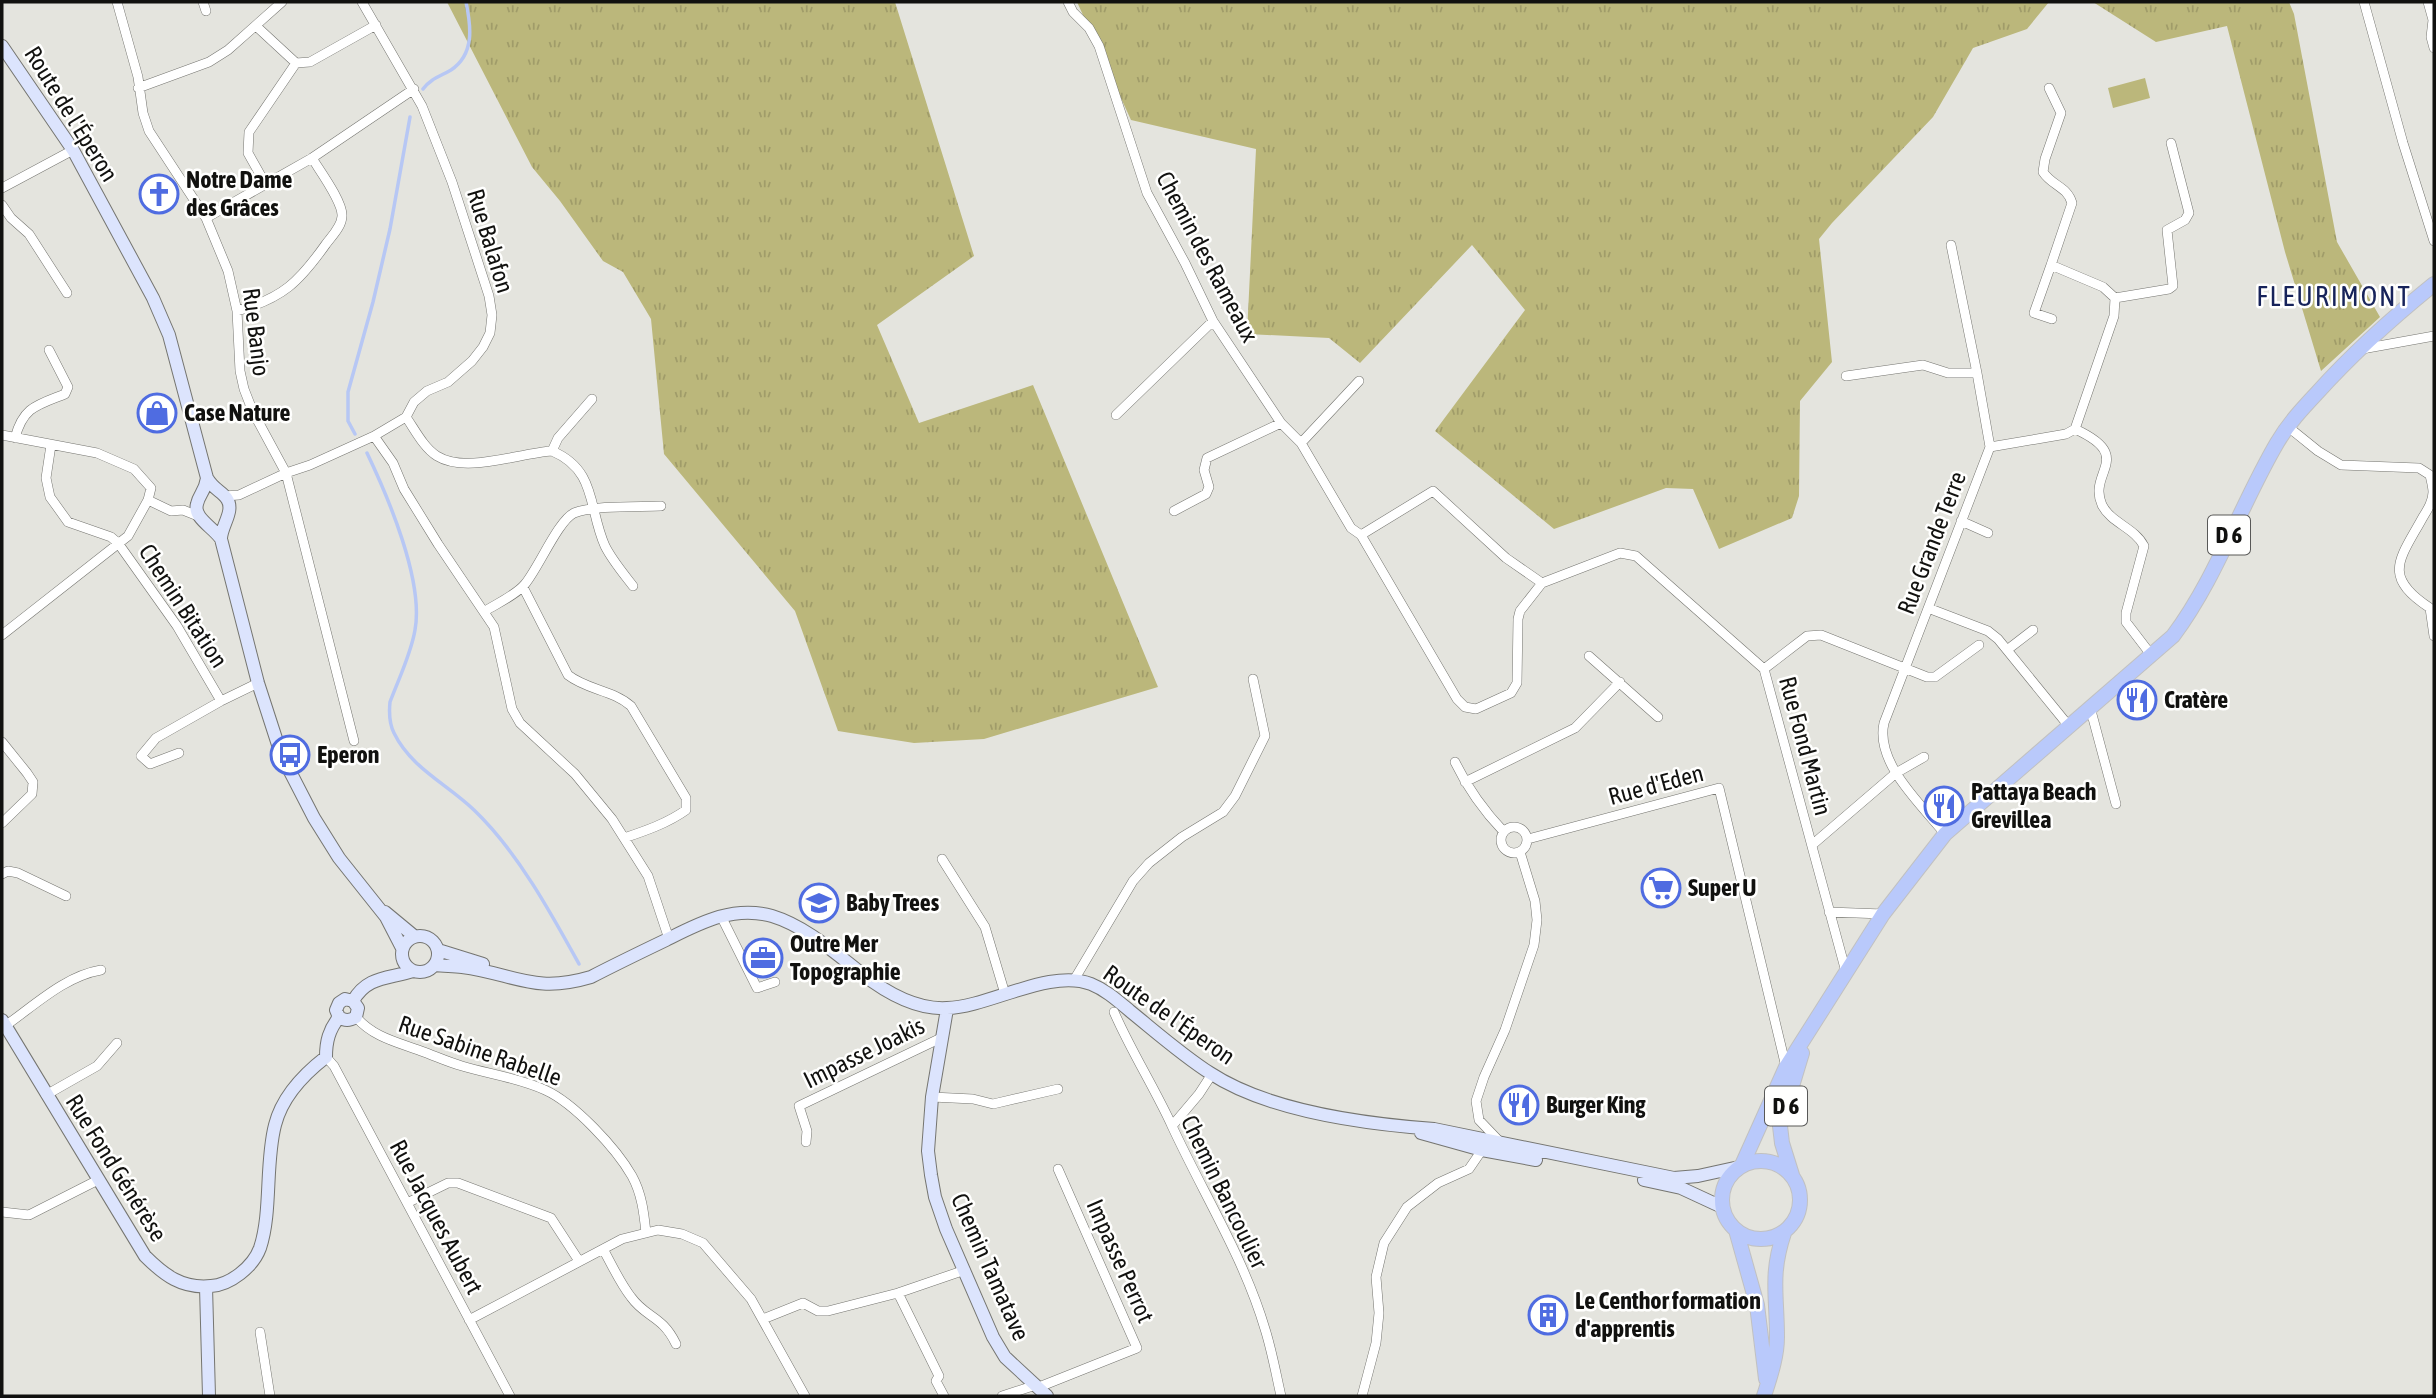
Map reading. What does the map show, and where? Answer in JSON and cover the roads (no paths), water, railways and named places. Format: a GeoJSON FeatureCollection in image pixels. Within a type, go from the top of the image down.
{"type":"FeatureCollection","features":[{"type":"Feature","properties":{"kind":"main road","name":"Route de l'Éperon"},"geometry":{"type":"LineString","coordinates":[[2,46],[73,150],[145,282],[169,335],[208,478],[221,494]]}},
{"type":"Feature","properties":{"kind":"main road","name":"D 6"},"geometry":{"type":"LineString","coordinates":[[1740,1166],[1786,1067],[1883,914],[1945,834],[2173,636],[2188,615],[2287,426],[2387,322],[2434,284]]}},
{"type":"Feature","properties":{"kind":"main road"},"geometry":{"type":"LineString","coordinates":[[208,478],[200,498],[198,516],[209,524],[221,539],[258,683],[293,780],[339,858],[376,903],[414,936],[429,938],[438,950],[435,965],[426,971],[381,978]]}},
{"type":"Feature","properties":{"kind":"main road"},"geometry":{"type":"LineString","coordinates":[[200,498],[221,494],[227,514],[221,539]]}},
{"type":"Feature","properties":{"kind":"main road"},"geometry":{"type":"LineString","coordinates":[[209,524],[218,524],[227,514]]}},
{"type":"Feature","properties":{"kind":"main road"},"geometry":{"type":"LineString","coordinates":[[376,903],[407,967],[413,971]]}},
{"type":"Feature","properties":{"kind":"main road","name":"Route de l'Éperon"},"geometry":{"type":"LineString","coordinates":[[435,965],[463,967],[539,985],[566,982],[591,977],[701,921],[754,912],[788,923],[807,934],[887,991],[907,1000],[947,1009],[1043,984],[1074,980],[1085,982],[1102,989],[1212,1074],[1269,1100],[1315,1112],[1408,1128],[1434,1129],[1674,1178],[1698,1176],[1740,1166]]}},
{"type":"Feature","properties":{"kind":"main road"},"geometry":{"type":"LineString","coordinates":[[353,1001],[360,989],[381,978],[402,953],[407,941],[414,936]]}},
{"type":"Feature","properties":{"kind":"main road","name":"Route de l'Éperon"},"geometry":{"type":"LineString","coordinates":[[438,950],[470,961],[566,982]]}},
{"type":"Feature","properties":{"kind":"main road"},"geometry":{"type":"LineString","coordinates":[[345,999],[353,1001],[358,1008],[356,1017],[344,1021],[339,1017],[336,1010],[339,1003],[345,999]]}},
{"type":"Feature","properties":{"kind":"main road","name":"Chemin Tamatave"},"geometry":{"type":"LineString","coordinates":[[947,1009],[932,1097],[928,1151],[935,1197],[993,1337],[1005,1357],[1040,1389]]}},
{"type":"Feature","properties":{"kind":"main road"},"geometry":{"type":"LineString","coordinates":[[209,1396],[205,1287],[225,1283],[236,1276],[259,1250],[275,1124],[300,1079],[326,1057],[326,1044],[331,1027],[339,1017]]}},
{"type":"Feature","properties":{"kind":"main road","name":"Rue Fond Générèse"},"geometry":{"type":"LineString","coordinates":[[3,1023],[145,1256],[172,1280],[205,1287]]}},
{"type":"Feature","properties":{"kind":"main road","name":"D 6"},"geometry":{"type":"LineString","coordinates":[[1792,1176],[1780,1135],[1780,1126],[1807,1036]]}},
{"type":"Feature","properties":{"kind":"main road","name":"Route de l'Éperon"},"geometry":{"type":"LineString","coordinates":[[1408,1128],[1433,1138],[1482,1150],[1681,1188],[1722,1207]]}},
{"type":"Feature","properties":{"kind":"main road"},"geometry":{"type":"LineString","coordinates":[[1482,1150],[1487,1146],[1518,1152],[1528,1150]]}},
{"type":"Feature","properties":{"kind":"main road"},"geometry":{"type":"LineString","coordinates":[[1755,1161],[1769,1161],[1792,1176],[1800,1190],[1800,1206],[1795,1221],[1784,1233],[1759,1240],[1735,1230],[1722,1207],[1724,1185],[1730,1175],[1740,1166],[1755,1161]]}},
{"type":"Feature","properties":{"kind":"main road"},"geometry":{"type":"LineString","coordinates":[[1735,1230],[1758,1305],[1765,1392]]}},
{"type":"Feature","properties":{"kind":"main road"},"geometry":{"type":"LineString","coordinates":[[1765,1392],[1777,1337],[1774,1265],[1784,1233]]}},
{"type":"Feature","properties":{"kind":"street","name":"Rue Banjo"},"geometry":{"type":"LineString","coordinates":[[117,2],[149,131],[205,218],[228,271],[237,311],[240,371],[244,389],[253,412],[286,473],[354,741]]}},
{"type":"Feature","properties":{"kind":"street"},"geometry":{"type":"LineString","coordinates":[[138,88],[209,62],[282,2]]}},
{"type":"Feature","properties":{"kind":"street","name":"Rue Balafon"},"geometry":{"type":"LineString","coordinates":[[221,494],[239,495],[374,436],[406,417],[414,401],[427,391],[448,382],[472,361],[490,334],[492,315],[489,296],[452,182],[414,89],[362,2]]}},
{"type":"Feature","properties":{"kind":"street","name":"Chemin des Rameaux"},"geometry":{"type":"LineString","coordinates":[[1068,2],[1073,12],[1089,28],[1099,46],[1147,194],[1213,321],[1281,423],[1301,443],[1351,528],[1361,535],[1457,699],[1465,708],[1475,709],[1511,693],[1517,682],[1520,611],[1542,583]]}},
{"type":"Feature","properties":{"kind":"street"},"geometry":{"type":"LineString","coordinates":[[2364,2],[2403,143],[2434,241]]}},
{"type":"Feature","properties":{"kind":"street"},"geometry":{"type":"LineString","coordinates":[[2428,2],[2434,20],[2431,37],[2434,48]]}},
{"type":"Feature","properties":{"kind":"street"},"geometry":{"type":"LineString","coordinates":[[256,26],[296,62],[310,62],[376,25]]}},
{"type":"Feature","properties":{"kind":"street"},"geometry":{"type":"LineString","coordinates":[[265,185],[248,153],[249,132],[296,62]]}},
{"type":"Feature","properties":{"kind":"street"},"geometry":{"type":"LineString","coordinates":[[2049,88],[2061,113],[2043,172],[2047,178],[2070,194],[2072,204],[2034,313],[2052,319]]}},
{"type":"Feature","properties":{"kind":"street"},"geometry":{"type":"LineString","coordinates":[[205,218],[312,158],[414,89]]}},
{"type":"Feature","properties":{"kind":"street"},"geometry":{"type":"LineString","coordinates":[[2115,298],[2169,289],[2173,286],[2167,230],[2185,220],[2189,213],[2171,143]]}},
{"type":"Feature","properties":{"kind":"street"},"geometry":{"type":"LineString","coordinates":[[2,188],[73,150]]}},
{"type":"Feature","properties":{"kind":"street"},"geometry":{"type":"LineString","coordinates":[[237,311],[265,303],[282,293],[307,271],[339,226],[342,215],[339,203],[312,158]]}},
{"type":"Feature","properties":{"kind":"street"},"geometry":{"type":"LineString","coordinates":[[2,205],[11,218],[29,234],[67,293]]}},
{"type":"Feature","properties":{"kind":"street","name":"Rue Grande Terre"},"geometry":{"type":"LineString","coordinates":[[1945,834],[1896,773],[1881,736],[1990,447],[1978,373],[1951,245]]}},
{"type":"Feature","properties":{"kind":"street"},"geometry":{"type":"LineString","coordinates":[[2051,265],[2103,287],[2115,298]]}},
{"type":"Feature","properties":{"kind":"street"},"geometry":{"type":"LineString","coordinates":[[1990,447],[2066,434],[2075,429],[2114,316],[2115,298]]}},
{"type":"Feature","properties":{"kind":"street"},"geometry":{"type":"LineString","coordinates":[[1116,415],[1213,321]]}},
{"type":"Feature","properties":{"kind":"street"},"geometry":{"type":"LineString","coordinates":[[2357,351],[2434,336]]}},
{"type":"Feature","properties":{"kind":"street"},"geometry":{"type":"LineString","coordinates":[[15,439],[21,418],[32,407],[65,394],[68,387],[49,350]]}},
{"type":"Feature","properties":{"kind":"street"},"geometry":{"type":"LineString","coordinates":[[1846,376],[1923,365],[1948,373],[1978,373]]}},
{"type":"Feature","properties":{"kind":"street"},"geometry":{"type":"LineString","coordinates":[[1301,443],[1359,381]]}},
{"type":"Feature","properties":{"kind":"street"},"geometry":{"type":"LineString","coordinates":[[552,451],[558,438],[592,400]]}},
{"type":"Feature","properties":{"kind":"street"},"geometry":{"type":"LineString","coordinates":[[406,417],[439,458],[479,463],[552,451],[563,456],[579,469],[605,546],[633,586]]}},
{"type":"Feature","properties":{"kind":"street"},"geometry":{"type":"LineString","coordinates":[[1174,511],[1206,494],[1209,487],[1204,470],[1207,458],[1281,423]]}},
{"type":"Feature","properties":{"kind":"street"},"geometry":{"type":"LineString","coordinates":[[2287,426],[2318,451],[2341,465],[2419,468],[2430,475],[2433,492],[2430,505],[2398,568],[2401,581],[2410,594],[2430,608],[2434,636]]}},
{"type":"Feature","properties":{"kind":"street"},"geometry":{"type":"LineString","coordinates":[[2075,429],[2100,442],[2106,454],[2100,491],[2104,508],[2138,536],[2144,547],[2126,613],[2126,622],[2152,656]]}},
{"type":"Feature","properties":{"kind":"street"},"geometry":{"type":"LineString","coordinates":[[2,435],[97,453],[134,469],[151,488],[148,500],[128,536],[2,635]]}},
{"type":"Feature","properties":{"kind":"street"},"geometry":{"type":"LineString","coordinates":[[374,436],[393,463],[404,489],[438,544],[494,627],[512,709],[520,723],[575,774],[624,838],[648,876],[668,939]]}},
{"type":"Feature","properties":{"kind":"street","name":"Chemin Bitation"},"geometry":{"type":"LineString","coordinates":[[51,445],[46,478],[50,497],[68,522],[111,537],[118,543],[177,626],[221,701]]}},
{"type":"Feature","properties":{"kind":"street"},"geometry":{"type":"LineString","coordinates":[[1361,535],[1433,491],[1506,558],[1542,583]]}},
{"type":"Feature","properties":{"kind":"street"},"geometry":{"type":"LineString","coordinates":[[227,514],[239,495]]}},
{"type":"Feature","properties":{"kind":"street"},"geometry":{"type":"LineString","coordinates":[[183,510],[200,498]]}},
{"type":"Feature","properties":{"kind":"street"},"geometry":{"type":"LineString","coordinates":[[148,500],[171,511],[183,510],[198,516]]}},
{"type":"Feature","properties":{"kind":"street"},"geometry":{"type":"LineString","coordinates":[[485,611],[523,587],[571,514],[594,509],[661,506]]}},
{"type":"Feature","properties":{"kind":"street"},"geometry":{"type":"LineString","coordinates":[[1961,521],[1988,533]]}},
{"type":"Feature","properties":{"kind":"street","name":"Rue Fond Martin"},"geometry":{"type":"LineString","coordinates":[[1542,583],[1620,553],[1636,556],[1764,669],[1846,973]]}},
{"type":"Feature","properties":{"kind":"street"},"geometry":{"type":"LineString","coordinates":[[523,587],[568,675],[581,683],[623,699],[631,706],[686,798],[686,810],[682,813],[655,827],[624,838]]}},
{"type":"Feature","properties":{"kind":"street"},"geometry":{"type":"LineString","coordinates":[[1928,608],[1988,631],[1998,639],[2068,725]]}},
{"type":"Feature","properties":{"kind":"street"},"geometry":{"type":"LineString","coordinates":[[2007,650],[2033,630]]}},
{"type":"Feature","properties":{"kind":"street"},"geometry":{"type":"LineString","coordinates":[[1764,669],[1807,636],[1821,635],[1927,677],[1935,677],[1979,645]]}},
{"type":"Feature","properties":{"kind":"street"},"geometry":{"type":"LineString","coordinates":[[1589,656],[1658,717]]}},
{"type":"Feature","properties":{"kind":"street"},"geometry":{"type":"LineString","coordinates":[[1074,980],[1133,881],[1149,863],[1182,836],[1223,812],[1234,796],[1265,736],[1253,679]]}},
{"type":"Feature","properties":{"kind":"street"},"geometry":{"type":"LineString","coordinates":[[1465,782],[1575,728],[1620,682]]}},
{"type":"Feature","properties":{"kind":"street"},"geometry":{"type":"LineString","coordinates":[[179,753],[150,764],[141,756],[156,738],[258,683]]}},
{"type":"Feature","properties":{"kind":"street"},"geometry":{"type":"LineString","coordinates":[[2090,707],[2116,804]]}},
{"type":"Feature","properties":{"kind":"street"},"geometry":{"type":"LineString","coordinates":[[2,742],[33,782],[32,794],[2,823]]}},
{"type":"Feature","properties":{"kind":"street"},"geometry":{"type":"LineString","coordinates":[[1812,845],[1896,773],[1924,757]]}},
{"type":"Feature","properties":{"kind":"street"},"geometry":{"type":"LineString","coordinates":[[1455,762],[1480,806],[1504,832]]}},
{"type":"Feature","properties":{"kind":"street","name":"Rue d'Eden"},"geometry":{"type":"LineString","coordinates":[[1528,839],[1719,788],[1786,1067]]}},
{"type":"Feature","properties":{"kind":"street"},"geometry":{"type":"LineString","coordinates":[[1511,827],[1520,828],[1528,839],[1520,852],[1511,853],[1504,848],[1501,840],[1504,832],[1511,827]]}},
{"type":"Feature","properties":{"kind":"street"},"geometry":{"type":"LineString","coordinates":[[1503,1145],[1479,1120],[1476,1101],[1483,1077],[1505,1030],[1534,945],[1537,919],[1535,901],[1520,852]]}},
{"type":"Feature","properties":{"kind":"street"},"geometry":{"type":"LineString","coordinates":[[942,859],[985,927],[1005,994]]}},
{"type":"Feature","properties":{"kind":"street"},"geometry":{"type":"LineString","coordinates":[[2,874],[8,871],[18,873],[66,896]]}},
{"type":"Feature","properties":{"kind":"street"},"geometry":{"type":"LineString","coordinates":[[1829,912],[1883,914]]}},
{"type":"Feature","properties":{"kind":"street"},"geometry":{"type":"LineString","coordinates":[[721,916],[757,988],[775,982]]}},
{"type":"Feature","properties":{"kind":"street"},"geometry":{"type":"LineString","coordinates":[[3,1023],[73,978],[101,970]]}},
{"type":"Feature","properties":{"kind":"street","name":"Chemin Bancoulier"},"geometry":{"type":"LineString","coordinates":[[1114,1012],[1229,1240],[1265,1328],[1281,1396]]}},
{"type":"Feature","properties":{"kind":"street","name":"Rue Sabine Rabelle"},"geometry":{"type":"LineString","coordinates":[[356,1017],[379,1036],[458,1065],[533,1085],[564,1101],[615,1152],[633,1177],[643,1204],[646,1233]]}},
{"type":"Feature","properties":{"kind":"street","name":"Impasse Joakis"},"geometry":{"type":"LineString","coordinates":[[806,1142],[807,1131],[799,1106],[943,1037]]}},
{"type":"Feature","properties":{"kind":"street"},"geometry":{"type":"LineString","coordinates":[[46,1096],[97,1066],[117,1043]]}},
{"type":"Feature","properties":{"kind":"street","name":"Rue Jacques Aubert"},"geometry":{"type":"LineString","coordinates":[[326,1057],[334,1066],[510,1396]]}},
{"type":"Feature","properties":{"kind":"street"},"geometry":{"type":"LineString","coordinates":[[1172,1126],[1212,1074]]}},
{"type":"Feature","properties":{"kind":"street"},"geometry":{"type":"LineString","coordinates":[[932,1097],[973,1099],[993,1104],[1058,1089]]}},
{"type":"Feature","properties":{"kind":"street"},"geometry":{"type":"LineString","coordinates":[[1362,1396],[1376,1343],[1379,1313],[1376,1276],[1384,1243],[1406,1207],[1438,1183],[1469,1169],[1482,1150]]}},
{"type":"Feature","properties":{"kind":"street","name":"Impasse Perrot"},"geometry":{"type":"LineString","coordinates":[[1040,1389],[1137,1348],[1058,1169]]}},
{"type":"Feature","properties":{"kind":"street"},"geometry":{"type":"LineString","coordinates":[[2,1212],[29,1215],[98,1180]]}},
{"type":"Feature","properties":{"kind":"street"},"geometry":{"type":"LineString","coordinates":[[407,1203],[449,1183],[458,1183],[551,1218],[579,1261]]}},
{"type":"Feature","properties":{"kind":"street"},"geometry":{"type":"LineString","coordinates":[[469,1320],[622,1240],[658,1230],[682,1234],[703,1243],[725,1266],[763,1319],[801,1395]]}},
{"type":"Feature","properties":{"kind":"street"},"geometry":{"type":"LineString","coordinates":[[603,1249],[631,1297],[664,1325],[676,1344]]}},
{"type":"Feature","properties":{"kind":"street"},"geometry":{"type":"LineString","coordinates":[[763,1319],[803,1303],[818,1311],[828,1311],[898,1293],[965,1270]]}},
{"type":"Feature","properties":{"kind":"street"},"geometry":{"type":"LineString","coordinates":[[898,1293],[939,1376],[936,1381],[944,1396]]}},
{"type":"Feature","properties":{"kind":"street"},"geometry":{"type":"LineString","coordinates":[[260,1332],[270,1396]]}},
{"type":"Feature","properties":{"kind":"street"},"geometry":{"type":"LineString","coordinates":[[1002,1396],[1040,1389]]}},
{"type":"Feature","properties":{"kind":"waterway"},"geometry":{"type":"LineString","coordinates":[[423,89],[459,63],[468,48],[470,30],[466,2]]}},
{"type":"Feature","properties":{"kind":"waterway"},"geometry":{"type":"LineString","coordinates":[[355,434],[348,421],[348,392],[390,229],[410,117]]}},
{"type":"Feature","properties":{"kind":"waterway"},"geometry":{"type":"LineString","coordinates":[[367,453],[385,492],[402,540],[414,588],[416,610],[411,648],[390,702],[392,729],[410,756],[474,810],[505,844],[545,904],[579,964]]}},
{"type":"Feature","properties":{"kind":"place","name":"Notre Dame des Grâces"},"geometry":{"type":"Point","coordinates":[159,194]}},
{"type":"Feature","properties":{"kind":"place","name":"Case Nature"},"geometry":{"type":"Point","coordinates":[157,413]}},
{"type":"Feature","properties":{"kind":"place","name":"Cratère"},"geometry":{"type":"Point","coordinates":[2137,700]}},
{"type":"Feature","properties":{"kind":"place","name":"Eperon"},"geometry":{"type":"Point","coordinates":[290,755]}},
{"type":"Feature","properties":{"kind":"place","name":"Pattaya Beach Grevillea"},"geometry":{"type":"Point","coordinates":[1944,806]}},
{"type":"Feature","properties":{"kind":"place","name":"Super U"},"geometry":{"type":"Point","coordinates":[1661,888]}},
{"type":"Feature","properties":{"kind":"place","name":"Baby Trees"},"geometry":{"type":"Point","coordinates":[819,903]}},
{"type":"Feature","properties":{"kind":"place","name":"Outre Mer Topographie"},"geometry":{"type":"Point","coordinates":[763,958]}},
{"type":"Feature","properties":{"kind":"place","name":"Burger King"},"geometry":{"type":"Point","coordinates":[1519,1105]}},
{"type":"Feature","properties":{"kind":"place","name":"Le Centhor formation d'apprentis"},"geometry":{"type":"Point","coordinates":[1548,1315]}},
{"type":"Feature","properties":{"kind":"district","name":"FLEURIMONT"},"geometry":{"type":"Point","coordinates":[2334,296]}}]}
